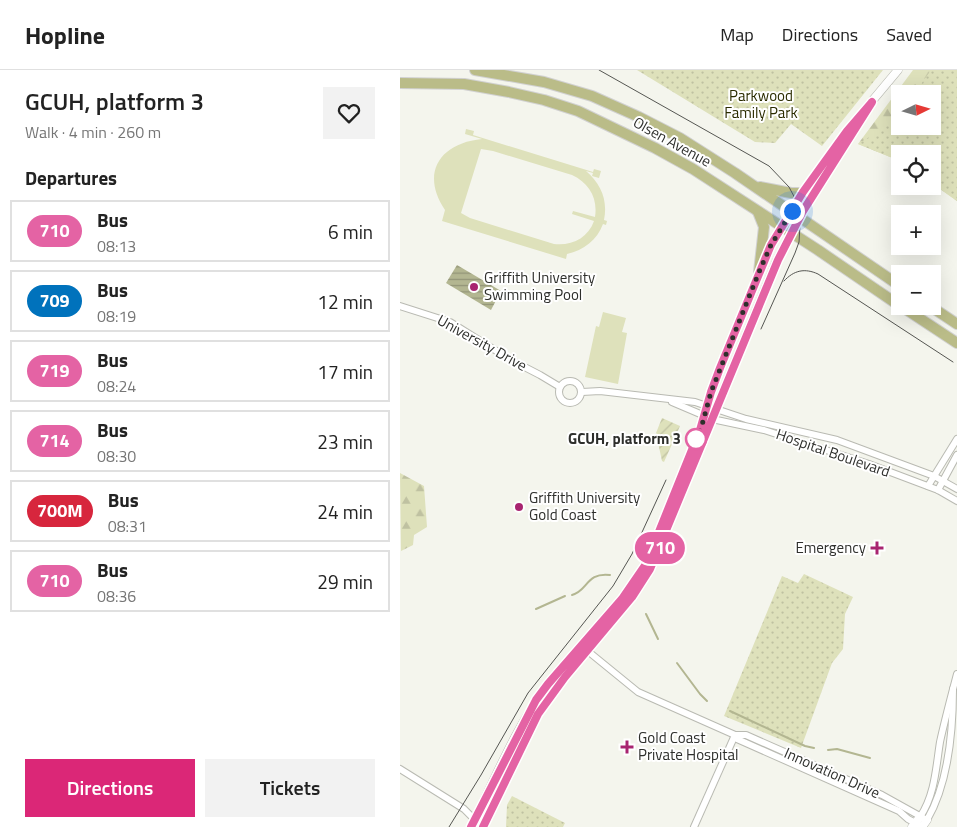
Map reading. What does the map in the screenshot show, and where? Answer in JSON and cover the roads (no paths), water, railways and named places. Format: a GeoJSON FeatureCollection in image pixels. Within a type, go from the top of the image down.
{"type":"FeatureCollection","features":[{"type":"Feature","properties":{"kind":"main road","name":"Olsen Avenue"},"geometry":{"type":"LineString","coordinates":[[475,70],[544,82],[592,96],[639,117],[680,138],[756,187],[891,280]]}},
{"type":"Feature","properties":{"kind":"main road","name":"Olsen Avenue"},"geometry":{"type":"LineString","coordinates":[[400,83],[473,86],[535,98],[578,111],[656,148],[693,169],[891,300]]}},
{"type":"Feature","properties":{"kind":"main road"},"geometry":{"type":"LineString","coordinates":[[756,187],[791,193],[803,192]]}},
{"type":"Feature","properties":{"kind":"main road"},"geometry":{"type":"LineString","coordinates":[[758,212],[764,227],[759,272]]}},
{"type":"Feature","properties":{"kind":"main road"},"geometry":{"type":"LineString","coordinates":[[941,313],[957,324]]}},
{"type":"Feature","properties":{"kind":"main road","name":"Olsen Avenue"},"geometry":{"type":"LineString","coordinates":[[914,315],[957,344]]}},
{"type":"Feature","properties":{"kind":"street"},"geometry":{"type":"LineString","coordinates":[[473,823],[530,709],[548,684],[632,597],[650,569],[708,417],[716,409],[772,272],[792,233],[803,192],[847,131],[898,70]]}},
{"type":"Feature","properties":{"kind":"street"},"geometry":{"type":"LineString","coordinates":[[708,417],[707,406],[720,368],[771,245],[782,227],[796,214],[872,102]]}},
{"type":"Feature","properties":{"kind":"street","name":"University Drive"},"geometry":{"type":"LineString","coordinates":[[400,306],[450,322],[511,360],[560,387]]}},
{"type":"Feature","properties":{"kind":"street"},"geometry":{"type":"LineString","coordinates":[[573,381],[579,385],[582,392],[577,402],[570,404],[561,398],[560,387],[566,382],[573,381]]}},
{"type":"Feature","properties":{"kind":"street"},"geometry":{"type":"LineString","coordinates":[[582,392],[600,391],[695,402],[707,406]]}},
{"type":"Feature","properties":{"kind":"street"},"geometry":{"type":"LineString","coordinates":[[661,399],[682,405],[708,417]]}},
{"type":"Feature","properties":{"kind":"street","name":"Hospital Boulevard"},"geometry":{"type":"LineString","coordinates":[[707,406],[746,419],[837,440],[934,476],[957,489]]}},
{"type":"Feature","properties":{"kind":"street","name":"Hospital Boulevard"},"geometry":{"type":"LineString","coordinates":[[708,417],[764,430],[833,452],[928,486],[957,501]]}},
{"type":"Feature","properties":{"kind":"street"},"geometry":{"type":"LineString","coordinates":[[833,452],[837,440]]}},
{"type":"Feature","properties":{"kind":"street"},"geometry":{"type":"LineString","coordinates":[[928,486],[957,440]]}},
{"type":"Feature","properties":{"kind":"street"},"geometry":{"type":"LineString","coordinates":[[841,455],[845,443]]}},
{"type":"Feature","properties":{"kind":"street"},"geometry":{"type":"LineString","coordinates":[[938,490],[957,455]]}},
{"type":"Feature","properties":{"kind":"street"},"geometry":{"type":"LineString","coordinates":[[400,770],[464,809],[473,823],[483,827],[538,714],[584,648]]}},
{"type":"Feature","properties":{"kind":"street","name":"Innovation Drive"},"geometry":{"type":"LineString","coordinates":[[584,648],[638,692],[735,735],[737,739],[899,811],[920,823]]}},
{"type":"Feature","properties":{"kind":"street"},"geometry":{"type":"LineString","coordinates":[[920,823],[932,788],[948,705],[955,689],[957,674]]}},
{"type":"Feature","properties":{"kind":"street"},"geometry":{"type":"LineString","coordinates":[[694,827],[735,735]]}},
{"type":"Feature","properties":{"kind":"waterway"},"geometry":{"type":"LineString","coordinates":[[572,595],[581,590],[596,576],[610,575]]}},
{"type":"Feature","properties":{"kind":"waterway"},"geometry":{"type":"LineString","coordinates":[[536,609],[565,596]]}},
{"type":"Feature","properties":{"kind":"waterway"},"geometry":{"type":"LineString","coordinates":[[646,614],[658,639]]}},
{"type":"Feature","properties":{"kind":"waterway"},"geometry":{"type":"LineString","coordinates":[[677,663],[707,701]]}},
{"type":"Feature","properties":{"kind":"waterway"},"geometry":{"type":"LineString","coordinates":[[730,711],[805,746],[814,748]]}},
{"type":"Feature","properties":{"kind":"waterway"},"geometry":{"type":"LineString","coordinates":[[828,750],[837,749],[870,758]]}},
{"type":"Feature","properties":{"kind":"tram line"},"geometry":{"type":"LineString","coordinates":[[599,70],[769,166],[789,187],[798,204],[799,242],[761,329]]}},
{"type":"Feature","properties":{"kind":"tram line"},"geometry":{"type":"LineString","coordinates":[[784,281],[792,274],[800,271],[818,274],[953,362]]}},
{"type":"Feature","properties":{"kind":"tram line"},"geometry":{"type":"LineString","coordinates":[[449,827],[528,693],[613,586],[632,554],[666,480]]}},
{"type":"Feature","properties":{"kind":"place","name":"Griffith University Swimming Pool"},"geometry":{"type":"Point","coordinates":[474,287]}},
{"type":"Feature","properties":{"kind":"place","name":"GCUH, platform 3"},"geometry":{"type":"Point","coordinates":[696,439]}},
{"type":"Feature","properties":{"kind":"place","name":"Griffith University Gold Coast"},"geometry":{"type":"Point","coordinates":[519,507]}},
{"type":"Feature","properties":{"kind":"place","name":"Emergency"},"geometry":{"type":"Point","coordinates":[877,548]}},
{"type":"Feature","properties":{"kind":"place","name":"Gold Coast Private Hospital"},"geometry":{"type":"Point","coordinates":[627,747]}},
{"type":"Feature","properties":{"kind":"park label","name":"Parkwood Family Park"},"geometry":{"type":"Point","coordinates":[761,104]}}]}
